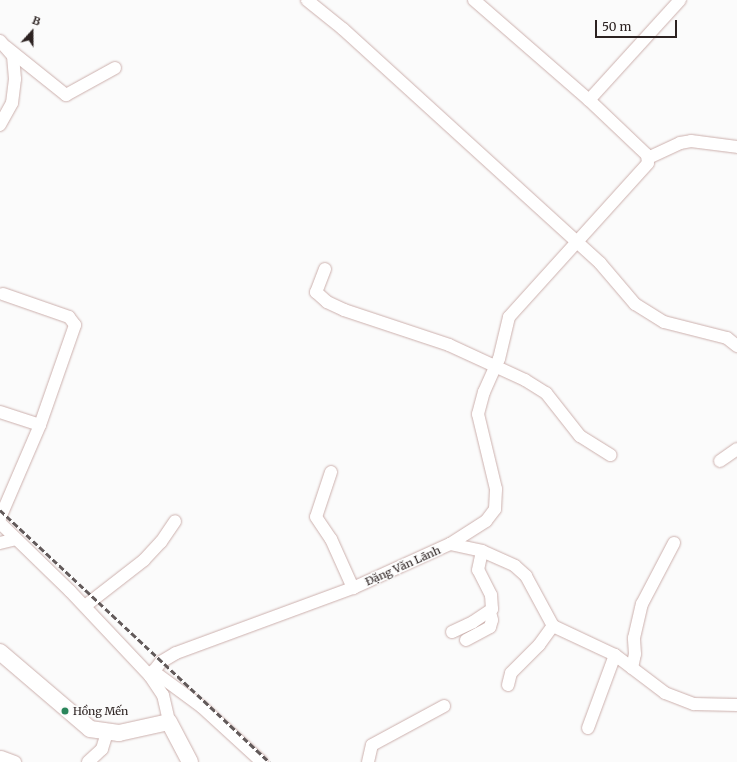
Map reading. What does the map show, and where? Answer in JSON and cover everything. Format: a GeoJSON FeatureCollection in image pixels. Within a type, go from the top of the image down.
{"type":"FeatureCollection","features":[{"type":"Feature","properties":{"kind":"street"},"geometry":{"type":"LineString","coordinates":[[307,0],[343,29],[576,244],[600,263],[644,311],[664,322],[727,338],[737,346]]}},
{"type":"Feature","properties":{"kind":"street"},"geometry":{"type":"LineString","coordinates":[[474,0],[589,100],[648,158]]}},
{"type":"Feature","properties":{"kind":"street"},"geometry":{"type":"LineString","coordinates":[[589,100],[680,0]]}},
{"type":"Feature","properties":{"kind":"street"},"geometry":{"type":"LineString","coordinates":[[3,44],[66,95],[115,68]]}},
{"type":"Feature","properties":{"kind":"street"},"geometry":{"type":"LineString","coordinates":[[0,125],[9,112],[14,94],[15,68],[13,56],[3,44]]}},
{"type":"Feature","properties":{"kind":"street"},"geometry":{"type":"LineString","coordinates":[[450,544],[490,518],[495,509],[496,489],[478,414],[484,392],[497,365],[511,314],[645,169],[648,158],[680,143],[691,141],[737,147]]}},
{"type":"Feature","properties":{"kind":"street"},"geometry":{"type":"LineString","coordinates":[[325,268],[316,292],[332,305],[401,327],[497,365],[546,393],[580,436],[610,455]]}},
{"type":"Feature","properties":{"kind":"street"},"geometry":{"type":"LineString","coordinates":[[0,518],[40,425],[70,343],[75,323],[69,317],[3,294]]}},
{"type":"Feature","properties":{"kind":"street"},"geometry":{"type":"LineString","coordinates":[[0,412],[40,425]]}},
{"type":"Feature","properties":{"kind":"street"},"geometry":{"type":"LineString","coordinates":[[720,461],[737,450]]}},
{"type":"Feature","properties":{"kind":"street"},"geometry":{"type":"LineString","coordinates":[[331,472],[316,517],[331,539],[353,588]]}},
{"type":"Feature","properties":{"kind":"street"},"geometry":{"type":"LineString","coordinates":[[85,606],[149,556],[175,520]]}},
{"type":"Feature","properties":{"kind":"street"},"geometry":{"type":"LineString","coordinates":[[0,523],[152,674],[202,707],[262,762]]}},
{"type":"Feature","properties":{"kind":"street"},"geometry":{"type":"LineString","coordinates":[[0,543],[16,539]]}},
{"type":"Feature","properties":{"kind":"street"},"geometry":{"type":"LineString","coordinates":[[632,668],[634,638],[642,604],[674,543]]}},
{"type":"Feature","properties":{"kind":"street","name":"Đặng Văn Lãnh"},"geometry":{"type":"LineString","coordinates":[[152,674],[161,662],[176,652],[353,588],[450,544],[482,552],[505,560],[521,570],[552,626]]}},
{"type":"Feature","properties":{"kind":"street"},"geometry":{"type":"LineString","coordinates":[[466,640],[490,627],[492,620],[490,612],[493,602],[478,570],[482,552]]}},
{"type":"Feature","properties":{"kind":"street"},"geometry":{"type":"LineString","coordinates":[[452,632],[490,612]]}},
{"type":"Feature","properties":{"kind":"street"},"geometry":{"type":"LineString","coordinates":[[508,685],[511,673],[539,645],[552,626],[615,655],[665,693],[681,701],[694,704],[737,705]]}},
{"type":"Feature","properties":{"kind":"street"},"geometry":{"type":"LineString","coordinates":[[0,652],[90,729],[107,733],[119,733],[169,722]]}},
{"type":"Feature","properties":{"kind":"street"},"geometry":{"type":"LineString","coordinates":[[588,728],[615,655]]}},
{"type":"Feature","properties":{"kind":"street"},"geometry":{"type":"LineString","coordinates":[[152,674],[163,695],[169,722],[190,762]]}},
{"type":"Feature","properties":{"kind":"street"},"geometry":{"type":"LineString","coordinates":[[368,762],[372,745],[444,706]]}},
{"type":"Feature","properties":{"kind":"street"},"geometry":{"type":"LineString","coordinates":[[88,762],[102,749],[107,733]]}},
{"type":"Feature","properties":{"kind":"street"},"geometry":{"type":"LineString","coordinates":[[1,757],[15,762]]}},
{"type":"Feature","properties":{"kind":"railway"},"geometry":{"type":"LineString","coordinates":[[0,510],[269,762]]}},
{"type":"Feature","properties":{"kind":"place","name":"Hồng Mến"},"geometry":{"type":"Point","coordinates":[65,711]}}]}
